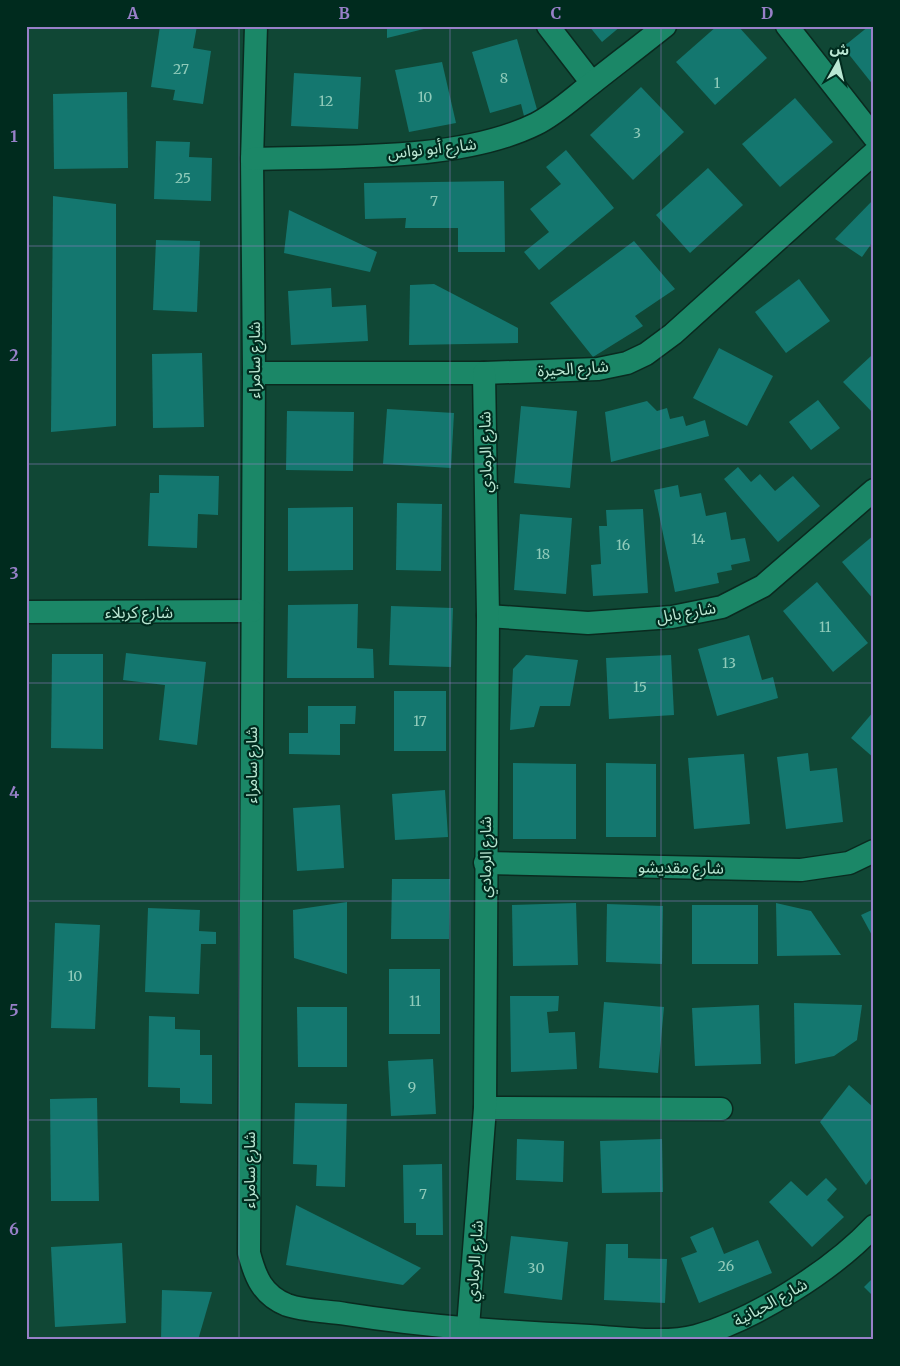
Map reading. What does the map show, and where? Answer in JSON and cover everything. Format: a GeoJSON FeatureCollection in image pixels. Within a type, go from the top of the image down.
{"type":"FeatureCollection","features":[{"type":"Feature","properties":{"kind":"street","name":"شارع سامراء"},"geometry":{"type":"LineString","coordinates":[[256,26],[252,159],[254,373],[249,1253],[255,1277],[268,1294],[288,1305],[468,1335]]}},
{"type":"Feature","properties":{"kind":"street"},"geometry":{"type":"LineString","coordinates":[[548,26],[592,83]]}},
{"type":"Feature","properties":{"kind":"street","name":"شارع أبو نواس"},"geometry":{"type":"LineString","coordinates":[[252,159],[412,153],[453,149],[485,142],[536,124],[665,26]]}},
{"type":"Feature","properties":{"kind":"street"},"geometry":{"type":"LineString","coordinates":[[787,26],[874,137]]}},
{"type":"Feature","properties":{"kind":"street","name":"شارع الحيرة"},"geometry":{"type":"LineString","coordinates":[[254,373],[484,373],[598,369],[627,363],[646,354],[673,334],[874,153]]}},
{"type":"Feature","properties":{"kind":"street","name":"شارع الرمادي"},"geometry":{"type":"LineString","coordinates":[[468,1335],[485,1108],[488,616],[484,373]]}},
{"type":"Feature","properties":{"kind":"street","name":"شارع بابل"},"geometry":{"type":"LineString","coordinates":[[488,616],[588,623],[672,617],[722,607],[763,586],[874,490]]}},
{"type":"Feature","properties":{"kind":"street","name":"شارع كربلاء"},"geometry":{"type":"LineString","coordinates":[[26,612],[252,611]]}},
{"type":"Feature","properties":{"kind":"street","name":"شارع مقديشو"},"geometry":{"type":"LineString","coordinates":[[485,863],[801,870],[849,863],[874,851]]}},
{"type":"Feature","properties":{"kind":"street"},"geometry":{"type":"LineString","coordinates":[[485,1108],[721,1109]]}},
{"type":"Feature","properties":{"kind":"street","name":"شارع الحبانية"},"geometry":{"type":"LineString","coordinates":[[468,1335],[644,1339],[693,1336],[726,1327],[806,1284],[874,1226]]}},
{"type":"Feature","properties":{"kind":"building"},"geometry":{"type":"Polygon","coordinates":[[[160,26],[197,26],[193,48],[211,51],[203,104],[173,100],[175,90],[151,87],[160,26]]]}},
{"type":"Feature","properties":{"kind":"building"},"geometry":{"type":"Polygon","coordinates":[[[337,26],[365,26],[365,29],[337,28],[337,26]]]}},
{"type":"Feature","properties":{"kind":"building"},"geometry":{"type":"Polygon","coordinates":[[[387,26],[432,26],[432,27],[387,38],[387,26]]]}},
{"type":"Feature","properties":{"kind":"building"},"geometry":{"type":"Polygon","coordinates":[[[589,26],[621,26],[602,42],[589,26]]]}},
{"type":"Feature","properties":{"kind":"building"},"geometry":{"type":"Polygon","coordinates":[[[717,26],[738,26],[767,58],[715,105],[676,62],[717,26]]]}},
{"type":"Feature","properties":{"kind":"building"},"geometry":{"type":"Polygon","coordinates":[[[869,26],[874,26],[874,86],[843,47],[869,26]]]}},
{"type":"Feature","properties":{"kind":"building"},"geometry":{"type":"Polygon","coordinates":[[[517,39],[538,113],[524,116],[521,104],[490,113],[472,52],[517,39]]]}},
{"type":"Feature","properties":{"kind":"building"},"geometry":{"type":"Polygon","coordinates":[[[442,62],[456,123],[409,132],[395,70],[442,62]]]}},
{"type":"Feature","properties":{"kind":"building"},"geometry":{"type":"Polygon","coordinates":[[[294,73],[361,77],[358,129],[291,126],[294,73]]]}},
{"type":"Feature","properties":{"kind":"building"},"geometry":{"type":"Polygon","coordinates":[[[641,87],[684,132],[633,180],[590,135],[641,87]]]}},
{"type":"Feature","properties":{"kind":"building"},"geometry":{"type":"Polygon","coordinates":[[[127,92],[128,168],[54,169],[53,94],[127,92]]]}},
{"type":"Feature","properties":{"kind":"building"},"geometry":{"type":"Polygon","coordinates":[[[795,98],[833,142],[780,187],[742,144],[795,98]]]}},
{"type":"Feature","properties":{"kind":"building"},"geometry":{"type":"Polygon","coordinates":[[[156,141],[190,142],[189,157],[212,158],[211,201],[154,199],[156,141]]]}},
{"type":"Feature","properties":{"kind":"building"},"geometry":{"type":"Polygon","coordinates":[[[566,150],[614,208],[539,270],[524,252],[549,232],[530,209],[561,184],[546,167],[566,150]]]}},
{"type":"Feature","properties":{"kind":"building"},"geometry":{"type":"Polygon","coordinates":[[[708,168],[743,205],[690,253],[656,215],[708,168]]]}},
{"type":"Feature","properties":{"kind":"building"},"geometry":{"type":"Polygon","coordinates":[[[504,181],[505,252],[458,252],[458,228],[405,228],[406,218],[365,219],[364,183],[504,181]]]}},
{"type":"Feature","properties":{"kind":"building"},"geometry":{"type":"Polygon","coordinates":[[[53,196],[116,204],[116,426],[51,432],[53,196]]]}},
{"type":"Feature","properties":{"kind":"building"},"geometry":{"type":"Polygon","coordinates":[[[874,199],[874,240],[862,257],[835,239],[874,199]]]}},
{"type":"Feature","properties":{"kind":"building"},"geometry":{"type":"Polygon","coordinates":[[[289,210],[377,252],[370,272],[284,253],[289,210]]]}},
{"type":"Feature","properties":{"kind":"building"},"geometry":{"type":"Polygon","coordinates":[[[156,240],[200,241],[197,312],[153,310],[156,240]]]}},
{"type":"Feature","properties":{"kind":"building"},"geometry":{"type":"Polygon","coordinates":[[[634,241],[675,289],[635,316],[643,326],[593,357],[550,303],[634,241]]]}},
{"type":"Feature","properties":{"kind":"building"},"geometry":{"type":"Polygon","coordinates":[[[799,279],[830,321],[786,353],[755,312],[799,279]]]}},
{"type":"Feature","properties":{"kind":"building"},"geometry":{"type":"Polygon","coordinates":[[[434,284],[518,328],[518,343],[409,345],[410,285],[434,284]]]}},
{"type":"Feature","properties":{"kind":"building"},"geometry":{"type":"Polygon","coordinates":[[[331,288],[332,307],[366,305],[368,341],[291,345],[288,291],[331,288]]]}},
{"type":"Feature","properties":{"kind":"building"},"geometry":{"type":"Polygon","coordinates":[[[719,348],[773,376],[747,426],[693,398],[719,348]]]}},
{"type":"Feature","properties":{"kind":"building"},"geometry":{"type":"Polygon","coordinates":[[[202,353],[204,427],[153,428],[152,354],[202,353]]]}},
{"type":"Feature","properties":{"kind":"building"},"geometry":{"type":"Polygon","coordinates":[[[871,356],[874,359],[874,414],[843,382],[871,356]]]}},
{"type":"Feature","properties":{"kind":"building"},"geometry":{"type":"Polygon","coordinates":[[[818,400],[840,428],[811,450],[789,422],[818,400]]]}},
{"type":"Feature","properties":{"kind":"building"},"geometry":{"type":"Polygon","coordinates":[[[647,401],[657,411],[667,408],[670,419],[683,416],[686,426],[705,420],[709,436],[611,462],[605,412],[647,401]]]}},
{"type":"Feature","properties":{"kind":"building"},"geometry":{"type":"Polygon","coordinates":[[[521,406],[577,411],[570,488],[514,483],[521,406]]]}},
{"type":"Feature","properties":{"kind":"building"},"geometry":{"type":"Polygon","coordinates":[[[387,409],[454,413],[451,468],[383,464],[387,409]]]}},
{"type":"Feature","properties":{"kind":"building"},"geometry":{"type":"Polygon","coordinates":[[[287,411],[354,412],[353,471],[286,470],[287,411]]]}},
{"type":"Feature","properties":{"kind":"building"},"geometry":{"type":"Polygon","coordinates":[[[738,467],[751,482],[760,474],[775,491],[793,476],[820,506],[778,542],[724,479],[738,467]]]}},
{"type":"Feature","properties":{"kind":"building"},"geometry":{"type":"Polygon","coordinates":[[[159,475],[219,476],[218,515],[198,514],[197,548],[148,546],[150,493],[159,493],[159,475]]]}},
{"type":"Feature","properties":{"kind":"building"},"geometry":{"type":"Polygon","coordinates":[[[678,485],[680,497],[701,493],[706,516],[726,512],[731,540],[745,538],[750,561],[731,565],[732,570],[717,573],[719,583],[675,592],[654,490],[678,485]]]}},
{"type":"Feature","properties":{"kind":"building"},"geometry":{"type":"Polygon","coordinates":[[[397,503],[442,504],[441,571],[396,570],[397,503]]]}},
{"type":"Feature","properties":{"kind":"building"},"geometry":{"type":"Polygon","coordinates":[[[353,507],[353,570],[288,571],[288,508],[353,507]]]}},
{"type":"Feature","properties":{"kind":"building"},"geometry":{"type":"Polygon","coordinates":[[[643,509],[648,593],[593,596],[591,565],[601,564],[599,526],[607,526],[606,510],[643,509]]]}},
{"type":"Feature","properties":{"kind":"building"},"geometry":{"type":"Polygon","coordinates":[[[520,514],[572,518],[566,594],[514,590],[520,514]]]}},
{"type":"Feature","properties":{"kind":"building"},"geometry":{"type":"Polygon","coordinates":[[[874,535],[874,600],[842,562],[874,535]]]}},
{"type":"Feature","properties":{"kind":"building"},"geometry":{"type":"Polygon","coordinates":[[[817,582],[868,643],[833,672],[783,611],[817,582]]]}},
{"type":"Feature","properties":{"kind":"building"},"geometry":{"type":"Polygon","coordinates":[[[358,604],[357,648],[373,649],[374,678],[287,678],[288,605],[358,604]]]}},
{"type":"Feature","properties":{"kind":"building"},"geometry":{"type":"Polygon","coordinates":[[[391,606],[453,608],[451,667],[389,665],[391,606]]]}},
{"type":"Feature","properties":{"kind":"building"},"geometry":{"type":"Polygon","coordinates":[[[749,635],[762,680],[773,677],[778,698],[717,716],[698,649],[749,635]]]}},
{"type":"Feature","properties":{"kind":"building"},"geometry":{"type":"Polygon","coordinates":[[[126,653],[206,662],[197,745],[159,740],[165,685],[123,680],[126,653]]]}},
{"type":"Feature","properties":{"kind":"building"},"geometry":{"type":"Polygon","coordinates":[[[52,654],[103,654],[103,749],[51,748],[52,654]]]}},
{"type":"Feature","properties":{"kind":"building"},"geometry":{"type":"Polygon","coordinates":[[[526,655],[578,660],[570,706],[540,706],[534,727],[510,730],[513,669],[526,655]]]}},
{"type":"Feature","properties":{"kind":"building"},"geometry":{"type":"Polygon","coordinates":[[[671,655],[674,715],[609,719],[606,658],[671,655]]]}},
{"type":"Feature","properties":{"kind":"building"},"geometry":{"type":"Polygon","coordinates":[[[394,691],[446,691],[446,751],[394,751],[394,691]]]}},
{"type":"Feature","properties":{"kind":"building"},"geometry":{"type":"Polygon","coordinates":[[[308,706],[356,706],[355,724],[340,724],[340,755],[289,754],[289,733],[308,733],[308,706]]]}},
{"type":"Feature","properties":{"kind":"building"},"geometry":{"type":"Polygon","coordinates":[[[874,711],[874,758],[851,738],[874,711]]]}},
{"type":"Feature","properties":{"kind":"building"},"geometry":{"type":"Polygon","coordinates":[[[808,753],[810,771],[837,768],[843,822],[786,829],[777,757],[808,753]]]}},
{"type":"Feature","properties":{"kind":"building"},"geometry":{"type":"Polygon","coordinates":[[[744,754],[750,824],[694,829],[688,758],[744,754]]]}},
{"type":"Feature","properties":{"kind":"building"},"geometry":{"type":"Polygon","coordinates":[[[513,763],[576,764],[576,839],[513,839],[513,763]]]}},
{"type":"Feature","properties":{"kind":"building"},"geometry":{"type":"Polygon","coordinates":[[[606,763],[656,764],[656,837],[606,837],[606,763]]]}},
{"type":"Feature","properties":{"kind":"building"},"geometry":{"type":"Polygon","coordinates":[[[445,790],[448,837],[395,840],[392,794],[445,790]]]}},
{"type":"Feature","properties":{"kind":"building"},"geometry":{"type":"Polygon","coordinates":[[[340,805],[344,868],[297,871],[293,808],[340,805]]]}},
{"type":"Feature","properties":{"kind":"building"},"geometry":{"type":"Polygon","coordinates":[[[392,879],[450,879],[449,939],[391,939],[392,879]]]}},
{"type":"Feature","properties":{"kind":"building"},"geometry":{"type":"Polygon","coordinates":[[[347,902],[347,974],[294,958],[293,910],[347,902]]]}},
{"type":"Feature","properties":{"kind":"building"},"geometry":{"type":"Polygon","coordinates":[[[576,903],[578,965],[513,966],[512,905],[576,903]]]}},
{"type":"Feature","properties":{"kind":"building"},"geometry":{"type":"Polygon","coordinates":[[[776,903],[811,911],[841,955],[777,956],[776,903]]]}},
{"type":"Feature","properties":{"kind":"building"},"geometry":{"type":"Polygon","coordinates":[[[607,904],[663,906],[662,964],[606,962],[607,904]]]}},
{"type":"Feature","properties":{"kind":"building"},"geometry":{"type":"Polygon","coordinates":[[[692,905],[758,905],[758,964],[692,964],[692,905]]]}},
{"type":"Feature","properties":{"kind":"building"},"geometry":{"type":"Polygon","coordinates":[[[148,908],[200,910],[199,931],[216,932],[216,944],[201,944],[199,994],[145,992],[148,908]]]}},
{"type":"Feature","properties":{"kind":"building"},"geometry":{"type":"Polygon","coordinates":[[[874,909],[874,939],[861,915],[874,909]]]}},
{"type":"Feature","properties":{"kind":"building"},"geometry":{"type":"Polygon","coordinates":[[[55,923],[100,925],[95,1029],[51,1028],[55,923]]]}},
{"type":"Feature","properties":{"kind":"building"},"geometry":{"type":"Polygon","coordinates":[[[389,969],[440,969],[440,1034],[389,1034],[389,969]]]}},
{"type":"Feature","properties":{"kind":"building"},"geometry":{"type":"Polygon","coordinates":[[[510,996],[559,996],[558,1011],[547,1012],[549,1033],[575,1032],[577,1069],[511,1072],[510,996]]]}},
{"type":"Feature","properties":{"kind":"building"},"geometry":{"type":"Polygon","coordinates":[[[604,1002],[664,1007],[658,1073],[599,1068],[604,1002]]]}},
{"type":"Feature","properties":{"kind":"building"},"geometry":{"type":"Polygon","coordinates":[[[794,1003],[862,1005],[857,1040],[834,1056],[795,1064],[794,1003]]]}},
{"type":"Feature","properties":{"kind":"building"},"geometry":{"type":"Polygon","coordinates":[[[759,1005],[761,1064],[695,1066],[692,1008],[759,1005]]]}},
{"type":"Feature","properties":{"kind":"building"},"geometry":{"type":"Polygon","coordinates":[[[297,1007],[347,1007],[347,1067],[298,1067],[297,1007]]]}},
{"type":"Feature","properties":{"kind":"building"},"geometry":{"type":"Polygon","coordinates":[[[149,1016],[175,1017],[175,1029],[200,1030],[200,1055],[212,1055],[212,1104],[180,1103],[180,1088],[148,1087],[149,1016]]]}},
{"type":"Feature","properties":{"kind":"building"},"geometry":{"type":"Polygon","coordinates":[[[433,1059],[436,1114],[391,1116],[388,1061],[433,1059]]]}},
{"type":"Feature","properties":{"kind":"building"},"geometry":{"type":"Polygon","coordinates":[[[849,1085],[874,1108],[874,1175],[866,1185],[820,1122],[849,1085]]]}},
{"type":"Feature","properties":{"kind":"building"},"geometry":{"type":"Polygon","coordinates":[[[97,1098],[99,1201],[51,1201],[50,1099],[97,1098]]]}},
{"type":"Feature","properties":{"kind":"building"},"geometry":{"type":"Polygon","coordinates":[[[295,1103],[347,1104],[345,1187],[316,1186],[317,1165],[293,1164],[295,1103]]]}},
{"type":"Feature","properties":{"kind":"building"},"geometry":{"type":"Polygon","coordinates":[[[517,1139],[564,1141],[563,1182],[516,1180],[517,1139]]]}},
{"type":"Feature","properties":{"kind":"building"},"geometry":{"type":"Polygon","coordinates":[[[662,1139],[663,1192],[602,1193],[600,1141],[662,1139]]]}},
{"type":"Feature","properties":{"kind":"building"},"geometry":{"type":"Polygon","coordinates":[[[442,1164],[443,1235],[416,1235],[416,1223],[404,1223],[403,1165],[442,1164]]]}},
{"type":"Feature","properties":{"kind":"building"},"geometry":{"type":"Polygon","coordinates":[[[826,1178],[837,1189],[827,1200],[844,1217],[812,1247],[769,1202],[791,1181],[807,1196],[826,1178]]]}},
{"type":"Feature","properties":{"kind":"building"},"geometry":{"type":"Polygon","coordinates":[[[296,1205],[421,1268],[403,1285],[286,1265],[296,1205]]]}},
{"type":"Feature","properties":{"kind":"building"},"geometry":{"type":"Polygon","coordinates":[[[713,1227],[724,1254],[758,1240],[772,1273],[699,1303],[681,1258],[697,1252],[690,1237],[713,1227]]]}},
{"type":"Feature","properties":{"kind":"building"},"geometry":{"type":"Polygon","coordinates":[[[511,1236],[568,1242],[562,1300],[504,1293],[511,1236]]]}},
{"type":"Feature","properties":{"kind":"building"},"geometry":{"type":"Polygon","coordinates":[[[122,1243],[126,1323],[55,1327],[51,1247],[122,1243]]]}},
{"type":"Feature","properties":{"kind":"building"},"geometry":{"type":"Polygon","coordinates":[[[606,1244],[628,1244],[628,1258],[667,1259],[665,1303],[604,1300],[606,1244]]]}},
{"type":"Feature","properties":{"kind":"building"},"geometry":{"type":"Polygon","coordinates":[[[874,1277],[874,1297],[864,1287],[874,1277]]]}},
{"type":"Feature","properties":{"kind":"building"},"geometry":{"type":"Polygon","coordinates":[[[162,1290],[212,1292],[198,1340],[161,1340],[162,1290]]]}}]}
